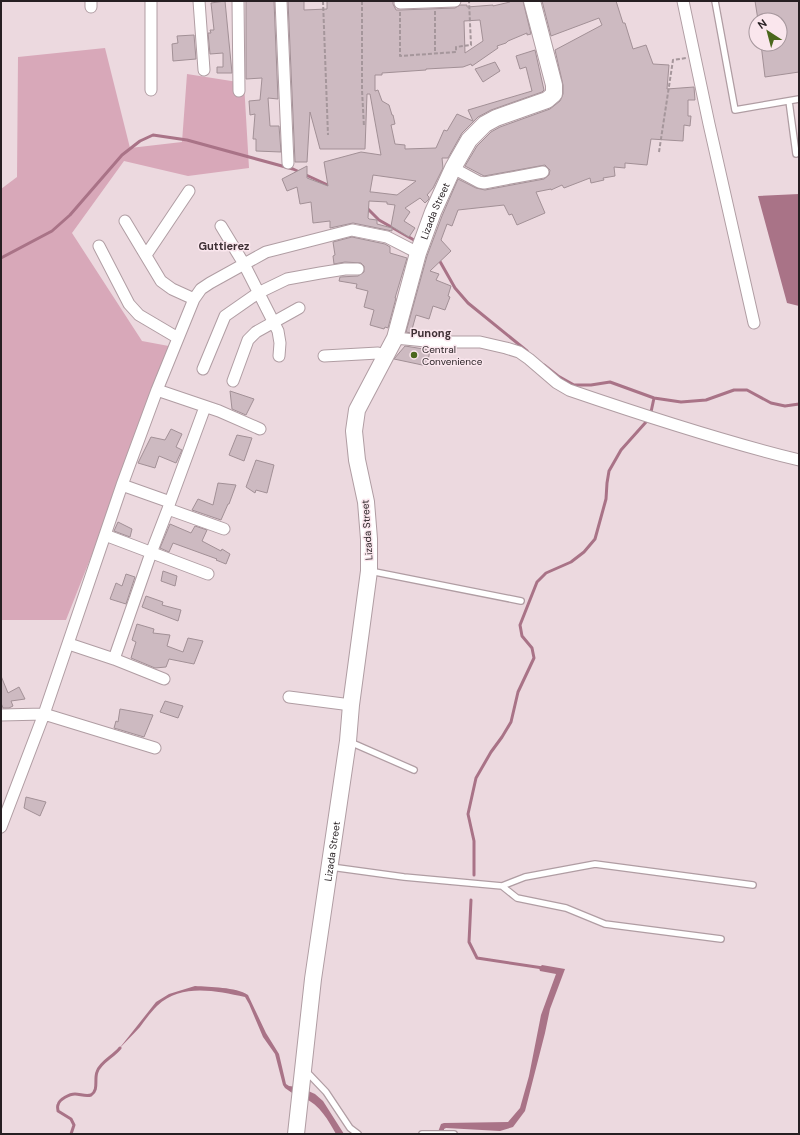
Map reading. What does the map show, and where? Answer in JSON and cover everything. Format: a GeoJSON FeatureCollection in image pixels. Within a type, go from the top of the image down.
{"type":"FeatureCollection","features":[{"type":"Feature","properties":{"kind":"street"},"geometry":{"type":"LineString","coordinates":[[151,1],[151,90]]}},
{"type":"Feature","properties":{"kind":"street"},"geometry":{"type":"LineString","coordinates":[[200,1],[204,70]]}},
{"type":"Feature","properties":{"kind":"street"},"geometry":{"type":"LineString","coordinates":[[238,1],[239,91]]}},
{"type":"Feature","properties":{"kind":"street"},"geometry":{"type":"LineString","coordinates":[[281,1],[288,163]]}},
{"type":"Feature","properties":{"kind":"street"},"geometry":{"type":"LineString","coordinates":[[400,4],[455,1]]}},
{"type":"Feature","properties":{"kind":"street","name":"Lizada Street"},"geometry":{"type":"LineString","coordinates":[[296,1134],[313,979],[348,741],[351,705],[370,571],[366,502],[357,460],[354,431],[357,410],[395,338],[418,253],[433,212],[453,168],[468,140],[485,124],[510,112],[547,100],[554,94],[554,85],[532,1]]}},
{"type":"Feature","properties":{"kind":"street"},"geometry":{"type":"LineString","coordinates":[[683,1],[754,323]]}},
{"type":"Feature","properties":{"kind":"street"},"geometry":{"type":"LineString","coordinates":[[453,168],[479,182],[484,183],[543,172]]}},
{"type":"Feature","properties":{"kind":"street"},"geometry":{"type":"LineString","coordinates":[[146,255],[189,192]]}},
{"type":"Feature","properties":{"kind":"street"},"geometry":{"type":"LineString","coordinates":[[125,221],[161,281],[172,290],[194,299]]}},
{"type":"Feature","properties":{"kind":"street"},"geometry":{"type":"LineString","coordinates":[[220,226],[244,264],[278,332],[280,356]]}},
{"type":"Feature","properties":{"kind":"street"},"geometry":{"type":"LineString","coordinates":[[1,827],[69,644],[122,485],[157,390],[194,299],[201,289],[266,252],[352,230],[387,237],[418,253]]}},
{"type":"Feature","properties":{"kind":"street"},"geometry":{"type":"LineString","coordinates":[[99,246],[129,304],[134,310],[139,315],[178,338]]}},
{"type":"Feature","properties":{"kind":"street"},"geometry":{"type":"LineString","coordinates":[[203,369],[225,316],[258,293],[288,279],[320,272],[358,269]]}},
{"type":"Feature","properties":{"kind":"street"},"geometry":{"type":"LineString","coordinates":[[233,381],[248,340],[256,332],[299,308]]}},
{"type":"Feature","properties":{"kind":"street"},"geometry":{"type":"LineString","coordinates":[[395,338],[436,342],[480,342],[506,348],[519,352],[557,383],[569,390],[751,448],[799,460]]}},
{"type":"Feature","properties":{"kind":"street"},"geometry":{"type":"LineString","coordinates":[[324,356],[378,353],[387,355]]}},
{"type":"Feature","properties":{"kind":"street"},"geometry":{"type":"LineString","coordinates":[[157,390],[205,406],[260,429]]}},
{"type":"Feature","properties":{"kind":"street"},"geometry":{"type":"LineString","coordinates":[[114,659],[205,406]]}},
{"type":"Feature","properties":{"kind":"street"},"geometry":{"type":"LineString","coordinates":[[122,485],[224,529]]}},
{"type":"Feature","properties":{"kind":"street"},"geometry":{"type":"LineString","coordinates":[[105,535],[208,574]]}},
{"type":"Feature","properties":{"kind":"street"},"geometry":{"type":"LineString","coordinates":[[69,644],[114,659],[164,680]]}},
{"type":"Feature","properties":{"kind":"street"},"geometry":{"type":"LineString","coordinates":[[289,697],[351,705]]}},
{"type":"Feature","properties":{"kind":"street"},"geometry":{"type":"LineString","coordinates":[[1,715],[44,714],[155,748]]}},
{"type":"Feature","properties":{"kind":"lane"},"geometry":{"type":"LineString","coordinates":[[715,1],[735,110],[799,100]]}},
{"type":"Feature","properties":{"kind":"lane"},"geometry":{"type":"LineString","coordinates":[[789,101],[796,154]]}},
{"type":"Feature","properties":{"kind":"lane"},"geometry":{"type":"LineString","coordinates":[[370,571],[521,601]]}},
{"type":"Feature","properties":{"kind":"lane"},"geometry":{"type":"LineString","coordinates":[[348,741],[414,770]]}},
{"type":"Feature","properties":{"kind":"lane"},"geometry":{"type":"LineString","coordinates":[[329,867],[404,877],[502,886],[525,877],[595,864],[753,885]]}},
{"type":"Feature","properties":{"kind":"lane"},"geometry":{"type":"LineString","coordinates":[[502,886],[517,898],[566,908],[605,924],[721,939]]}},
{"type":"Feature","properties":{"kind":"lane"},"geometry":{"type":"LineString","coordinates":[[303,1068],[329,1097],[350,1128],[358,1134]]}},
{"type":"Feature","properties":{"kind":"lane"},"geometry":{"type":"LineString","coordinates":[[422,1134],[454,1134]]}},
{"type":"Feature","properties":{"kind":"path"},"geometry":{"type":"LineString","coordinates":[[323,1],[328,135]]}},
{"type":"Feature","properties":{"kind":"path"},"geometry":{"type":"LineString","coordinates":[[362,1],[362,90],[364,127]]}},
{"type":"Feature","properties":{"kind":"path"},"geometry":{"type":"LineString","coordinates":[[400,4],[400,56],[456,52],[456,47],[471,45],[469,1]]}},
{"type":"Feature","properties":{"kind":"path"},"geometry":{"type":"LineString","coordinates":[[434,2],[435,53]]}},
{"type":"Feature","properties":{"kind":"path"},"geometry":{"type":"LineString","coordinates":[[659,152],[673,60],[695,56]]}},
{"type":"Feature","properties":{"kind":"shaded area"},"geometry":{"type":"Polygon","coordinates":[[[105,48],[130,148],[182,142],[187,74],[244,83],[249,168],[188,176],[124,161],[72,233],[142,341],[174,347],[66,620],[1,620],[1,189],[17,177],[18,57],[105,48]]]}},
{"type":"Feature","properties":{"kind":"shaded area"},"geometry":{"type":"Polygon","coordinates":[[[799,194],[799,306],[787,303],[758,196],[799,194]]]}},
{"type":"Feature","properties":{"kind":"shaded area"},"geometry":{"type":"Polygon","coordinates":[[[542,965],[565,969],[550,1009],[525,1111],[513,1127],[500,1131],[446,1128],[444,1129],[444,1132],[438,1132],[441,1124],[444,1123],[508,1122],[520,1108],[529,1076],[541,1015],[556,974],[540,971],[539,968],[542,965]]]}},
{"type":"Feature","properties":{"kind":"shaded area"},"geometry":{"type":"Polygon","coordinates":[[[195,986],[237,990],[248,995],[266,1033],[279,1054],[286,1084],[297,1087],[295,1095],[283,1085],[275,1054],[263,1037],[245,997],[211,991],[188,991],[177,994],[157,1006],[140,1027],[118,1050],[156,1002],[169,994],[195,986]]]}},
{"type":"Feature","properties":{"kind":"shaded area"},"geometry":{"type":"Polygon","coordinates":[[[306,1090],[315,1094],[323,1101],[344,1134],[336,1134],[327,1118],[319,1109],[304,1098],[306,1090]]]}},
{"type":"Feature","properties":{"kind":"building"},"geometry":{"type":"Polygon","coordinates":[[[225,1],[232,73],[217,73],[217,67],[223,67],[223,53],[210,54],[208,33],[211,33],[210,30],[214,30],[211,3],[225,1]]]}},
{"type":"Feature","properties":{"kind":"building"},"geometry":{"type":"Polygon","coordinates":[[[246,1],[274,1],[278,99],[268,98],[270,126],[279,126],[281,152],[256,151],[256,139],[253,139],[255,114],[250,115],[249,101],[260,100],[262,78],[246,79],[246,1]]]}},
{"type":"Feature","properties":{"kind":"building"},"geometry":{"type":"Polygon","coordinates":[[[288,1],[304,1],[304,10],[327,9],[327,1],[393,1],[396,10],[400,10],[455,8],[460,5],[467,5],[467,7],[493,6],[510,2],[509,1],[523,1],[531,34],[527,35],[527,33],[497,46],[498,48],[472,66],[471,64],[463,67],[382,73],[382,75],[375,75],[375,91],[378,90],[382,101],[389,105],[393,115],[395,124],[391,125],[395,144],[405,145],[405,149],[436,148],[444,130],[447,131],[457,114],[473,121],[468,110],[532,91],[526,67],[520,69],[516,56],[535,50],[544,90],[491,110],[478,117],[462,133],[448,158],[442,158],[443,168],[433,188],[427,195],[429,199],[425,203],[420,198],[405,208],[410,212],[404,221],[415,228],[409,237],[391,226],[395,205],[387,204],[387,202],[369,201],[368,218],[377,220],[377,224],[392,228],[392,231],[353,223],[330,228],[330,221],[313,223],[311,202],[300,204],[297,187],[287,191],[282,179],[307,166],[307,178],[328,186],[324,162],[361,152],[381,155],[370,94],[367,94],[365,149],[320,149],[310,112],[307,162],[295,162],[288,1]],[[480,20],[464,21],[465,53],[483,41],[480,20]],[[373,175],[370,192],[397,195],[416,181],[373,175]]]}},
{"type":"Feature","properties":{"kind":"building"},"geometry":{"type":"Polygon","coordinates":[[[542,1],[616,1],[633,49],[646,45],[653,64],[669,65],[667,89],[694,87],[695,100],[688,100],[688,116],[691,116],[690,126],[684,125],[683,141],[651,139],[647,165],[625,163],[625,168],[614,167],[615,176],[603,178],[604,180],[591,183],[590,178],[564,188],[562,185],[551,190],[536,192],[545,213],[517,225],[512,214],[509,215],[504,205],[458,210],[452,226],[447,224],[441,240],[451,251],[430,271],[439,274],[436,280],[451,286],[448,296],[450,297],[445,310],[433,306],[429,319],[416,315],[411,333],[406,332],[427,256],[458,179],[476,188],[485,190],[544,179],[549,175],[550,170],[545,165],[484,176],[465,166],[477,146],[491,132],[500,127],[550,109],[560,101],[563,94],[563,85],[555,50],[602,25],[599,18],[551,36],[542,1]]]}},
{"type":"Feature","properties":{"kind":"building"},"geometry":{"type":"Polygon","coordinates":[[[755,1],[799,1],[799,72],[765,77],[762,52],[788,52],[788,12],[757,12],[755,1]]]}},
{"type":"Feature","properties":{"kind":"building"},"geometry":{"type":"Polygon","coordinates":[[[194,35],[196,59],[173,61],[172,44],[178,43],[177,36],[194,35]]]}},
{"type":"Feature","properties":{"kind":"building"},"geometry":{"type":"Polygon","coordinates":[[[495,62],[500,71],[483,82],[475,69],[495,62]]]}},
{"type":"Feature","properties":{"kind":"building"},"geometry":{"type":"Polygon","coordinates":[[[352,237],[385,244],[390,247],[390,253],[407,258],[388,328],[385,327],[384,329],[370,325],[374,310],[364,307],[368,291],[356,288],[357,284],[339,281],[340,277],[358,276],[364,272],[364,266],[361,263],[345,262],[334,264],[333,256],[335,255],[333,242],[352,237]]]}},
{"type":"Feature","properties":{"kind":"building","name":"Central Convenience"},"geometry":{"type":"Polygon","coordinates":[[[405,346],[430,350],[427,366],[394,359],[405,346]]]}},
{"type":"Feature","properties":{"kind":"building"},"geometry":{"type":"Polygon","coordinates":[[[230,391],[254,399],[246,415],[232,409],[230,391]]]}},
{"type":"Feature","properties":{"kind":"building"},"geometry":{"type":"Polygon","coordinates":[[[171,429],[182,434],[176,447],[182,450],[176,463],[159,456],[155,468],[138,463],[151,437],[165,440],[171,429]]]}},
{"type":"Feature","properties":{"kind":"building"},"geometry":{"type":"Polygon","coordinates":[[[237,435],[252,438],[244,461],[229,455],[237,435]]]}},
{"type":"Feature","properties":{"kind":"building"},"geometry":{"type":"Polygon","coordinates":[[[256,460],[274,465],[267,493],[256,490],[255,493],[246,487],[256,460]]]}},
{"type":"Feature","properties":{"kind":"building"},"geometry":{"type":"Polygon","coordinates":[[[218,483],[236,485],[221,520],[192,510],[198,499],[213,505],[218,483]]]}},
{"type":"Feature","properties":{"kind":"building"},"geometry":{"type":"Polygon","coordinates":[[[118,522],[132,529],[130,537],[114,531],[118,522]]]}},
{"type":"Feature","properties":{"kind":"building"},"geometry":{"type":"Polygon","coordinates":[[[170,524],[191,533],[195,526],[207,530],[202,541],[230,554],[226,564],[216,560],[217,559],[173,543],[169,552],[160,548],[170,524]]]}},
{"type":"Feature","properties":{"kind":"building"},"geometry":{"type":"Polygon","coordinates":[[[163,571],[177,576],[175,586],[161,581],[163,571]]]}},
{"type":"Feature","properties":{"kind":"building"},"geometry":{"type":"Polygon","coordinates":[[[126,574],[135,577],[126,604],[110,599],[116,583],[122,586],[126,574]]]}},
{"type":"Feature","properties":{"kind":"building"},"geometry":{"type":"Polygon","coordinates":[[[146,596],[163,602],[162,605],[181,610],[178,621],[142,607],[146,596]]]}},
{"type":"Feature","properties":{"kind":"building"},"geometry":{"type":"Polygon","coordinates":[[[137,624],[154,629],[153,633],[170,635],[167,646],[183,652],[188,638],[203,641],[194,664],[169,659],[166,667],[155,668],[131,658],[136,642],[132,640],[137,624]]]}},
{"type":"Feature","properties":{"kind":"building"},"geometry":{"type":"Polygon","coordinates":[[[1,676],[8,693],[19,687],[25,699],[11,701],[13,706],[3,708],[1,703],[1,676]]]}},
{"type":"Feature","properties":{"kind":"building"},"geometry":{"type":"Polygon","coordinates":[[[165,701],[183,706],[178,718],[160,712],[165,701]]]}},
{"type":"Feature","properties":{"kind":"building"},"geometry":{"type":"Polygon","coordinates":[[[120,709],[153,715],[144,737],[114,728],[116,721],[118,722],[120,709]]]}},
{"type":"Feature","properties":{"kind":"building"},"geometry":{"type":"Polygon","coordinates":[[[26,797],[46,802],[40,816],[24,808],[26,797]]]}},
{"type":"Feature","properties":{"kind":"waterway"},"geometry":{"type":"LineString","coordinates":[[1,258],[52,231],[70,215],[122,155],[140,141],[153,135],[187,140],[293,169],[330,186]]}},
{"type":"Feature","properties":{"kind":"waterway"},"geometry":{"type":"LineString","coordinates":[[366,207],[379,220],[414,240]]}},
{"type":"Feature","properties":{"kind":"waterway"},"geometry":{"type":"LineString","coordinates":[[438,258],[455,288],[468,303],[527,351]]}},
{"type":"Feature","properties":{"kind":"waterway"},"geometry":{"type":"LineString","coordinates":[[544,365],[558,376],[574,385],[591,385],[610,382],[654,398],[681,402],[706,400],[734,390],[747,390],[771,403],[785,406],[799,404]]}},
{"type":"Feature","properties":{"kind":"waterway"},"geometry":{"type":"LineString","coordinates":[[651,412],[654,398]]}},
{"type":"Feature","properties":{"kind":"waterway"},"geometry":{"type":"LineString","coordinates":[[474,875],[474,841],[468,814],[476,778],[511,722],[518,692],[534,658],[532,648],[522,636],[520,625],[537,582],[546,573],[571,562],[584,552],[595,539],[606,499],[609,471],[621,450],[646,422]]}},
{"type":"Feature","properties":{"kind":"waterway"},"geometry":{"type":"LineString","coordinates":[[471,900],[469,942],[477,958],[543,968]]}},
{"type":"Feature","properties":{"kind":"waterway"},"geometry":{"type":"LineString","coordinates":[[71,1134],[74,1125],[71,1119],[58,1111],[59,1103],[62,1099],[70,1095],[91,1095],[96,1088],[96,1075],[99,1068],[120,1048]]}},
{"type":"Feature","properties":{"kind":"place","name":"Central Convenience"},"geometry":{"type":"Point","coordinates":[414,355]}},
{"type":"Feature","properties":{"kind":"district","name":"Guttierez"},"geometry":{"type":"Point","coordinates":[224,246]}},
{"type":"Feature","properties":{"kind":"district","name":"Punong"},"geometry":{"type":"Point","coordinates":[431,333]}}]}
